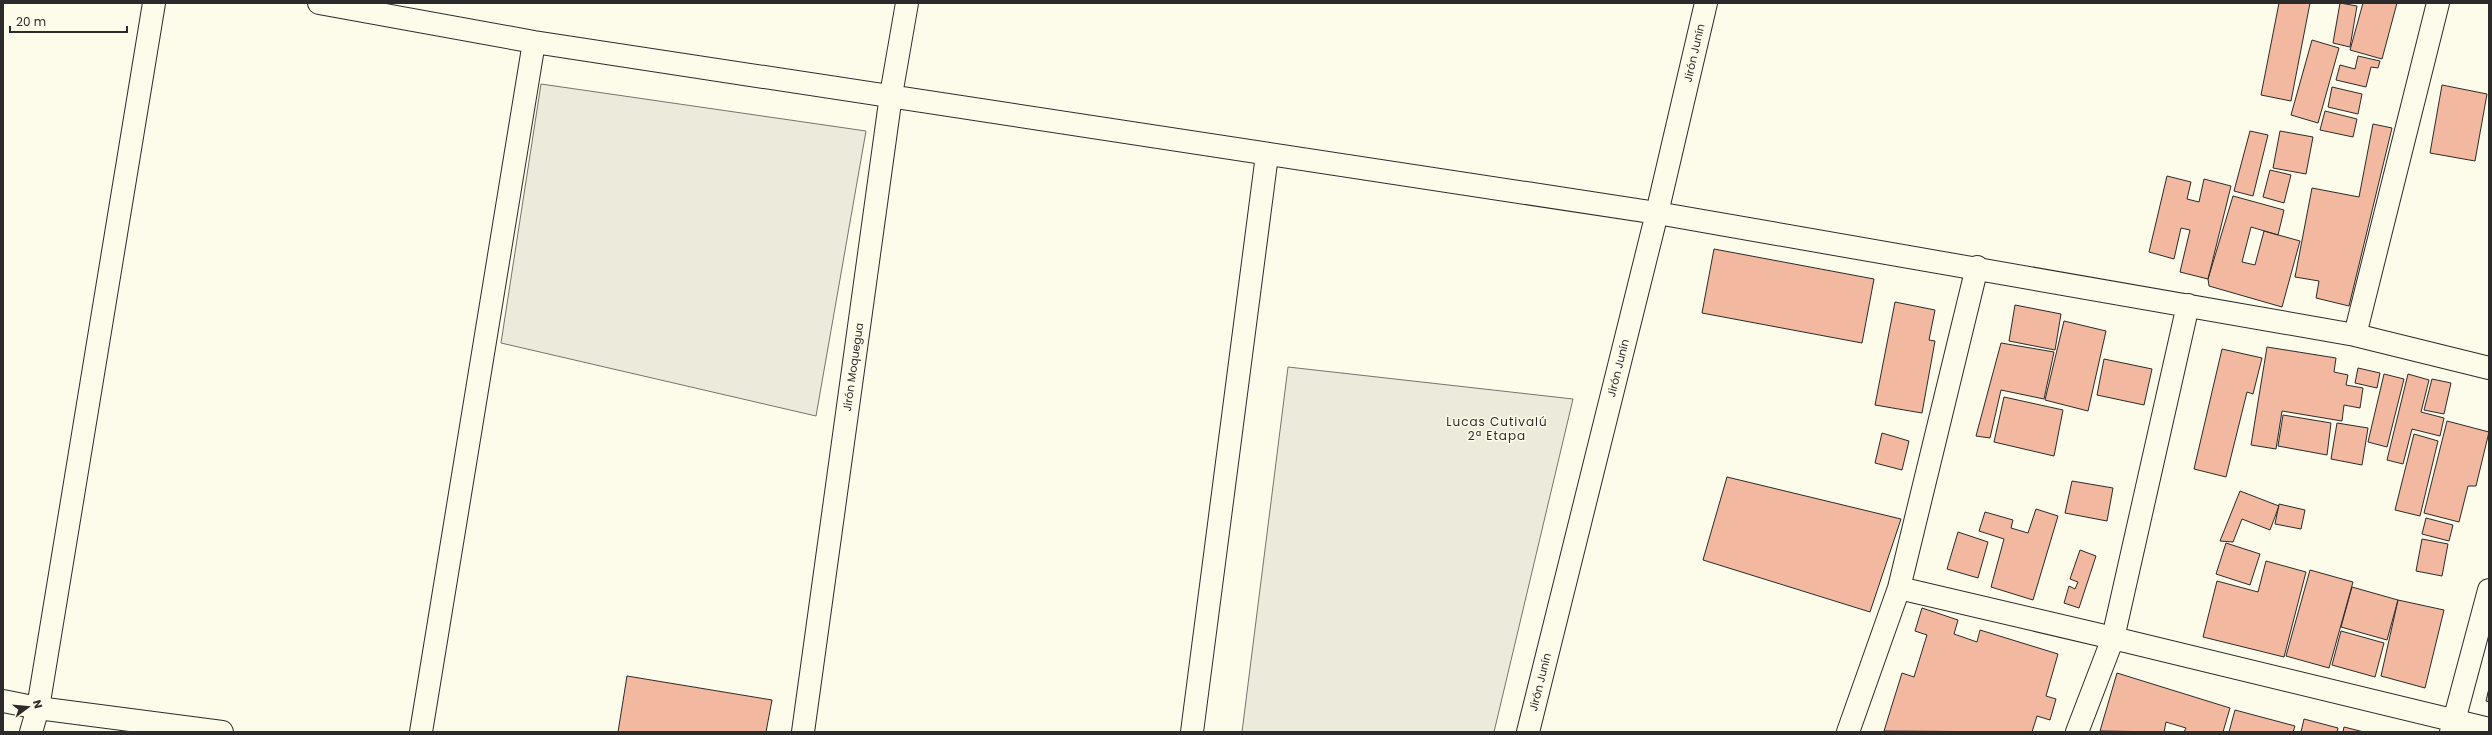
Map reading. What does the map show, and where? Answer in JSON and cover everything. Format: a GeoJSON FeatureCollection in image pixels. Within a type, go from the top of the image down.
{"type":"FeatureCollection","features":[{"type":"Feature","properties":{"kind":"street"},"geometry":{"type":"LineString","coordinates":[[31,732],[38,708],[154,3]]}},
{"type":"Feature","properties":{"kind":"street"},"geometry":{"type":"LineString","coordinates":[[319,3],[534,42],[891,95],[1267,155],[1657,213],[1977,267],[2355,335],[2489,368]]}},
{"type":"Feature","properties":{"kind":"street","name":"Jirón Moquegua"},"geometry":{"type":"LineString","coordinates":[[803,732],[891,95],[907,3]]}},
{"type":"Feature","properties":{"kind":"street","name":"Jirón Junín"},"geometry":{"type":"LineString","coordinates":[[1528,732],[1657,213],[1706,3]]}},
{"type":"Feature","properties":{"kind":"street"},"geometry":{"type":"LineString","coordinates":[[2355,335],[2438,3]]}},
{"type":"Feature","properties":{"kind":"street"},"geometry":{"type":"LineString","coordinates":[[421,732],[534,42]]}},
{"type":"Feature","properties":{"kind":"street"},"geometry":{"type":"LineString","coordinates":[[1192,732],[1267,155]]}},
{"type":"Feature","properties":{"kind":"street"},"geometry":{"type":"LineString","coordinates":[[1848,732],[1899,588],[1977,267]]}},
{"type":"Feature","properties":{"kind":"street"},"geometry":{"type":"LineString","coordinates":[[2077,732],[2113,638],[2188,305]]}},
{"type":"Feature","properties":{"kind":"street"},"geometry":{"type":"LineString","coordinates":[[1899,588],[2113,638],[2453,727],[2489,729]]}},
{"type":"Feature","properties":{"kind":"street"},"geometry":{"type":"LineString","coordinates":[[2453,727],[2489,590]]}},
{"type":"Feature","properties":{"kind":"street"},"geometry":{"type":"LineString","coordinates":[[3,701],[38,708],[222,732]]}},
{"type":"Feature","properties":{"kind":"shaded area"},"geometry":{"type":"Polygon","coordinates":[[[541,84],[866,131],[816,416],[501,343],[541,84]]]}},
{"type":"Feature","properties":{"kind":"shaded area"},"geometry":{"type":"Polygon","coordinates":[[[1288,367],[1573,399],[1494,732],[1242,732],[1288,367]]]}},
{"type":"Feature","properties":{"kind":"building"},"geometry":{"type":"Polygon","coordinates":[[[2279,3],[2310,3],[2291,101],[2261,95],[2279,3]]]}},
{"type":"Feature","properties":{"kind":"building"},"geometry":{"type":"Polygon","coordinates":[[[2340,3],[2357,6],[2350,47],[2333,43],[2340,3]]]}},
{"type":"Feature","properties":{"kind":"building"},"geometry":{"type":"Polygon","coordinates":[[[2363,3],[2397,3],[2382,59],[2350,50],[2363,3]]]}},
{"type":"Feature","properties":{"kind":"building"},"geometry":{"type":"Polygon","coordinates":[[[2312,40],[2339,48],[2318,123],[2291,115],[2312,40]]]}},
{"type":"Feature","properties":{"kind":"building"},"geometry":{"type":"Polygon","coordinates":[[[2358,56],[2380,61],[2378,68],[2371,67],[2366,87],[2336,80],[2340,65],[2355,69],[2358,56]]]}},
{"type":"Feature","properties":{"kind":"building"},"geometry":{"type":"Polygon","coordinates":[[[2442,85],[2487,94],[2475,161],[2430,153],[2442,85]]]}},
{"type":"Feature","properties":{"kind":"building"},"geometry":{"type":"Polygon","coordinates":[[[2332,87],[2362,94],[2358,114],[2328,107],[2332,87]]]}},
{"type":"Feature","properties":{"kind":"building"},"geometry":{"type":"Polygon","coordinates":[[[2325,111],[2357,119],[2353,137],[2320,130],[2325,111]]]}},
{"type":"Feature","properties":{"kind":"building"},"geometry":{"type":"Polygon","coordinates":[[[2373,124],[2392,128],[2349,306],[2316,298],[2319,281],[2295,277],[2312,188],[2359,197],[2373,124]]]}},
{"type":"Feature","properties":{"kind":"building"},"geometry":{"type":"Polygon","coordinates":[[[2250,131],[2268,135],[2253,196],[2234,191],[2250,131]]]}},
{"type":"Feature","properties":{"kind":"building"},"geometry":{"type":"Polygon","coordinates":[[[2280,131],[2313,137],[2306,174],[2273,168],[2280,131]]]}},
{"type":"Feature","properties":{"kind":"building"},"geometry":{"type":"Polygon","coordinates":[[[2270,170],[2291,175],[2284,203],[2263,197],[2270,170]]]}},
{"type":"Feature","properties":{"kind":"building"},"geometry":{"type":"Polygon","coordinates":[[[2167,176],[2191,182],[2187,199],[2199,202],[2204,179],[2231,186],[2208,279],[2180,272],[2190,230],[2181,228],[2174,259],[2149,252],[2167,176]]]}},
{"type":"Feature","properties":{"kind":"building"},"geometry":{"type":"Polygon","coordinates":[[[2233,196],[2284,210],[2278,235],[2300,241],[2282,307],[2209,286],[2208,279],[2233,196]],[[2251,227],[2242,262],[2255,265],[2264,231],[2272,233],[2251,227]]]}},
{"type":"Feature","properties":{"kind":"building"},"geometry":{"type":"Polygon","coordinates":[[[1714,249],[1874,279],[1862,343],[1702,313],[1714,249]]]}},
{"type":"Feature","properties":{"kind":"building"},"geometry":{"type":"Polygon","coordinates":[[[1895,302],[1935,310],[1929,340],[1935,341],[1922,413],[1875,405],[1895,302]]]}},
{"type":"Feature","properties":{"kind":"building"},"geometry":{"type":"Polygon","coordinates":[[[2015,305],[2061,314],[2055,350],[2009,341],[2015,305]]]}},
{"type":"Feature","properties":{"kind":"building"},"geometry":{"type":"Polygon","coordinates":[[[2064,321],[2106,331],[2088,411],[2045,400],[2064,321]]]}},
{"type":"Feature","properties":{"kind":"building"},"geometry":{"type":"Polygon","coordinates":[[[2001,343],[2054,352],[2044,399],[2001,390],[1990,438],[1976,436],[2001,343]]]}},
{"type":"Feature","properties":{"kind":"building"},"geometry":{"type":"Polygon","coordinates":[[[2267,347],[2336,358],[2334,372],[2348,375],[2346,385],[2363,388],[2360,408],[2344,405],[2342,421],[2282,411],[2276,449],[2251,445],[2267,347]]]}},
{"type":"Feature","properties":{"kind":"building"},"geometry":{"type":"Polygon","coordinates":[[[2222,349],[2262,358],[2253,394],[2247,392],[2226,477],[2194,469],[2222,349]]]}},
{"type":"Feature","properties":{"kind":"building"},"geometry":{"type":"Polygon","coordinates":[[[2104,359],[2152,369],[2144,405],[2097,395],[2104,359]]]}},
{"type":"Feature","properties":{"kind":"building"},"geometry":{"type":"Polygon","coordinates":[[[2358,368],[2380,373],[2377,388],[2355,383],[2358,368]]]}},
{"type":"Feature","properties":{"kind":"building"},"geometry":{"type":"Polygon","coordinates":[[[2384,374],[2404,379],[2387,447],[2368,442],[2384,374]]]}},
{"type":"Feature","properties":{"kind":"building"},"geometry":{"type":"Polygon","coordinates":[[[2408,374],[2429,380],[2421,412],[2444,418],[2440,436],[2412,429],[2403,464],[2387,460],[2408,374]]]}},
{"type":"Feature","properties":{"kind":"building"},"geometry":{"type":"Polygon","coordinates":[[[2432,379],[2451,383],[2444,414],[2424,410],[2432,379]]]}},
{"type":"Feature","properties":{"kind":"building"},"geometry":{"type":"Polygon","coordinates":[[[2004,397],[2063,410],[2054,456],[1994,442],[2004,397]]]}},
{"type":"Feature","properties":{"kind":"building"},"geometry":{"type":"Polygon","coordinates":[[[2283,415],[2331,423],[2327,455],[2278,446],[2283,415]]]}},
{"type":"Feature","properties":{"kind":"building"},"geometry":{"type":"Polygon","coordinates":[[[2447,421],[2489,432],[2476,486],[2468,486],[2459,522],[2424,513],[2447,421]]]}},
{"type":"Feature","properties":{"kind":"building"},"geometry":{"type":"Polygon","coordinates":[[[2337,423],[2368,428],[2362,465],[2331,459],[2337,423]]]}},
{"type":"Feature","properties":{"kind":"building"},"geometry":{"type":"Polygon","coordinates":[[[1882,433],[1909,441],[1902,470],[1875,463],[1882,433]]]}},
{"type":"Feature","properties":{"kind":"building"},"geometry":{"type":"Polygon","coordinates":[[[2414,434],[2438,441],[2420,516],[2395,510],[2414,434]]]}},
{"type":"Feature","properties":{"kind":"building"},"geometry":{"type":"Polygon","coordinates":[[[1727,477],[1901,519],[1870,612],[1703,560],[1727,477]]]}},
{"type":"Feature","properties":{"kind":"building"},"geometry":{"type":"Polygon","coordinates":[[[2072,481],[2113,488],[2107,521],[2065,513],[2072,481]]]}},
{"type":"Feature","properties":{"kind":"building"},"geometry":{"type":"Polygon","coordinates":[[[2240,491],[2279,506],[2270,530],[2242,519],[2233,542],[2220,541],[2240,491]]]}},
{"type":"Feature","properties":{"kind":"building"},"geometry":{"type":"Polygon","coordinates":[[[2279,504],[2305,510],[2301,529],[2275,524],[2279,504]]]}},
{"type":"Feature","properties":{"kind":"building"},"geometry":{"type":"Polygon","coordinates":[[[2036,509],[2058,516],[2033,600],[1991,587],[2004,539],[1979,531],[1985,512],[2013,520],[2011,528],[2028,533],[2036,509]]]}},
{"type":"Feature","properties":{"kind":"building"},"geometry":{"type":"Polygon","coordinates":[[[2426,518],[2453,525],[2449,541],[2422,534],[2426,518]]]}},
{"type":"Feature","properties":{"kind":"building"},"geometry":{"type":"Polygon","coordinates":[[[1958,532],[1988,542],[1978,578],[1947,569],[1958,532]]]}},
{"type":"Feature","properties":{"kind":"building"},"geometry":{"type":"Polygon","coordinates":[[[2422,539],[2448,544],[2442,576],[2416,571],[2422,539]]]}},
{"type":"Feature","properties":{"kind":"building"},"geometry":{"type":"Polygon","coordinates":[[[2226,543],[2260,554],[2250,585],[2216,574],[2226,543]]]}},
{"type":"Feature","properties":{"kind":"building"},"geometry":{"type":"Polygon","coordinates":[[[2080,550],[2096,556],[2079,608],[2064,603],[2069,586],[2075,589],[2078,582],[2070,579],[2080,550]]]}},
{"type":"Feature","properties":{"kind":"building"},"geometry":{"type":"Polygon","coordinates":[[[2266,561],[2306,572],[2284,657],[2203,637],[2217,581],[2258,592],[2266,561]]]}},
{"type":"Feature","properties":{"kind":"building"},"geometry":{"type":"Polygon","coordinates":[[[2310,570],[2353,582],[2329,668],[2286,656],[2310,570]]]}},
{"type":"Feature","properties":{"kind":"building"},"geometry":{"type":"Polygon","coordinates":[[[2352,587],[2398,600],[2387,640],[2341,627],[2352,587]]]}},
{"type":"Feature","properties":{"kind":"building"},"geometry":{"type":"Polygon","coordinates":[[[2398,600],[2444,610],[2425,688],[2381,676],[2398,600]]]}},
{"type":"Feature","properties":{"kind":"building"},"geometry":{"type":"Polygon","coordinates":[[[1922,608],[1958,620],[1954,634],[1977,642],[1980,630],[2058,654],[2046,696],[2056,699],[2050,720],[2037,716],[2032,732],[1884,731],[1902,673],[1914,677],[1927,635],[1915,631],[1922,608]]]}},
{"type":"Feature","properties":{"kind":"building"},"geometry":{"type":"Polygon","coordinates":[[[2341,631],[2384,643],[2375,677],[2332,665],[2341,631]]]}},
{"type":"Feature","properties":{"kind":"building"},"geometry":{"type":"Polygon","coordinates":[[[2117,673],[2230,708],[2223,732],[2184,732],[2186,728],[2166,722],[2164,732],[2100,731],[2117,673]]]}},
{"type":"Feature","properties":{"kind":"building"},"geometry":{"type":"Polygon","coordinates":[[[627,676],[772,700],[766,732],[618,732],[627,676]]]}},
{"type":"Feature","properties":{"kind":"building"},"geometry":{"type":"Polygon","coordinates":[[[2489,688],[2489,702],[2486,701],[2489,688]]]}},
{"type":"Feature","properties":{"kind":"building"},"geometry":{"type":"Polygon","coordinates":[[[2235,710],[2295,726],[2293,732],[2229,732],[2235,710]]]}},
{"type":"Feature","properties":{"kind":"building"},"geometry":{"type":"Polygon","coordinates":[[[2304,719],[2338,728],[2337,732],[2301,732],[2304,719]]]}},
{"type":"Feature","properties":{"kind":"building"},"geometry":{"type":"Polygon","coordinates":[[[2344,727],[2364,732],[2343,732],[2344,727]]]}},
{"type":"Feature","properties":{"kind":"district","name":"Lucas Cutivalú 2ª Etapa"},"geometry":{"type":"Point","coordinates":[1497,429]}}]}
